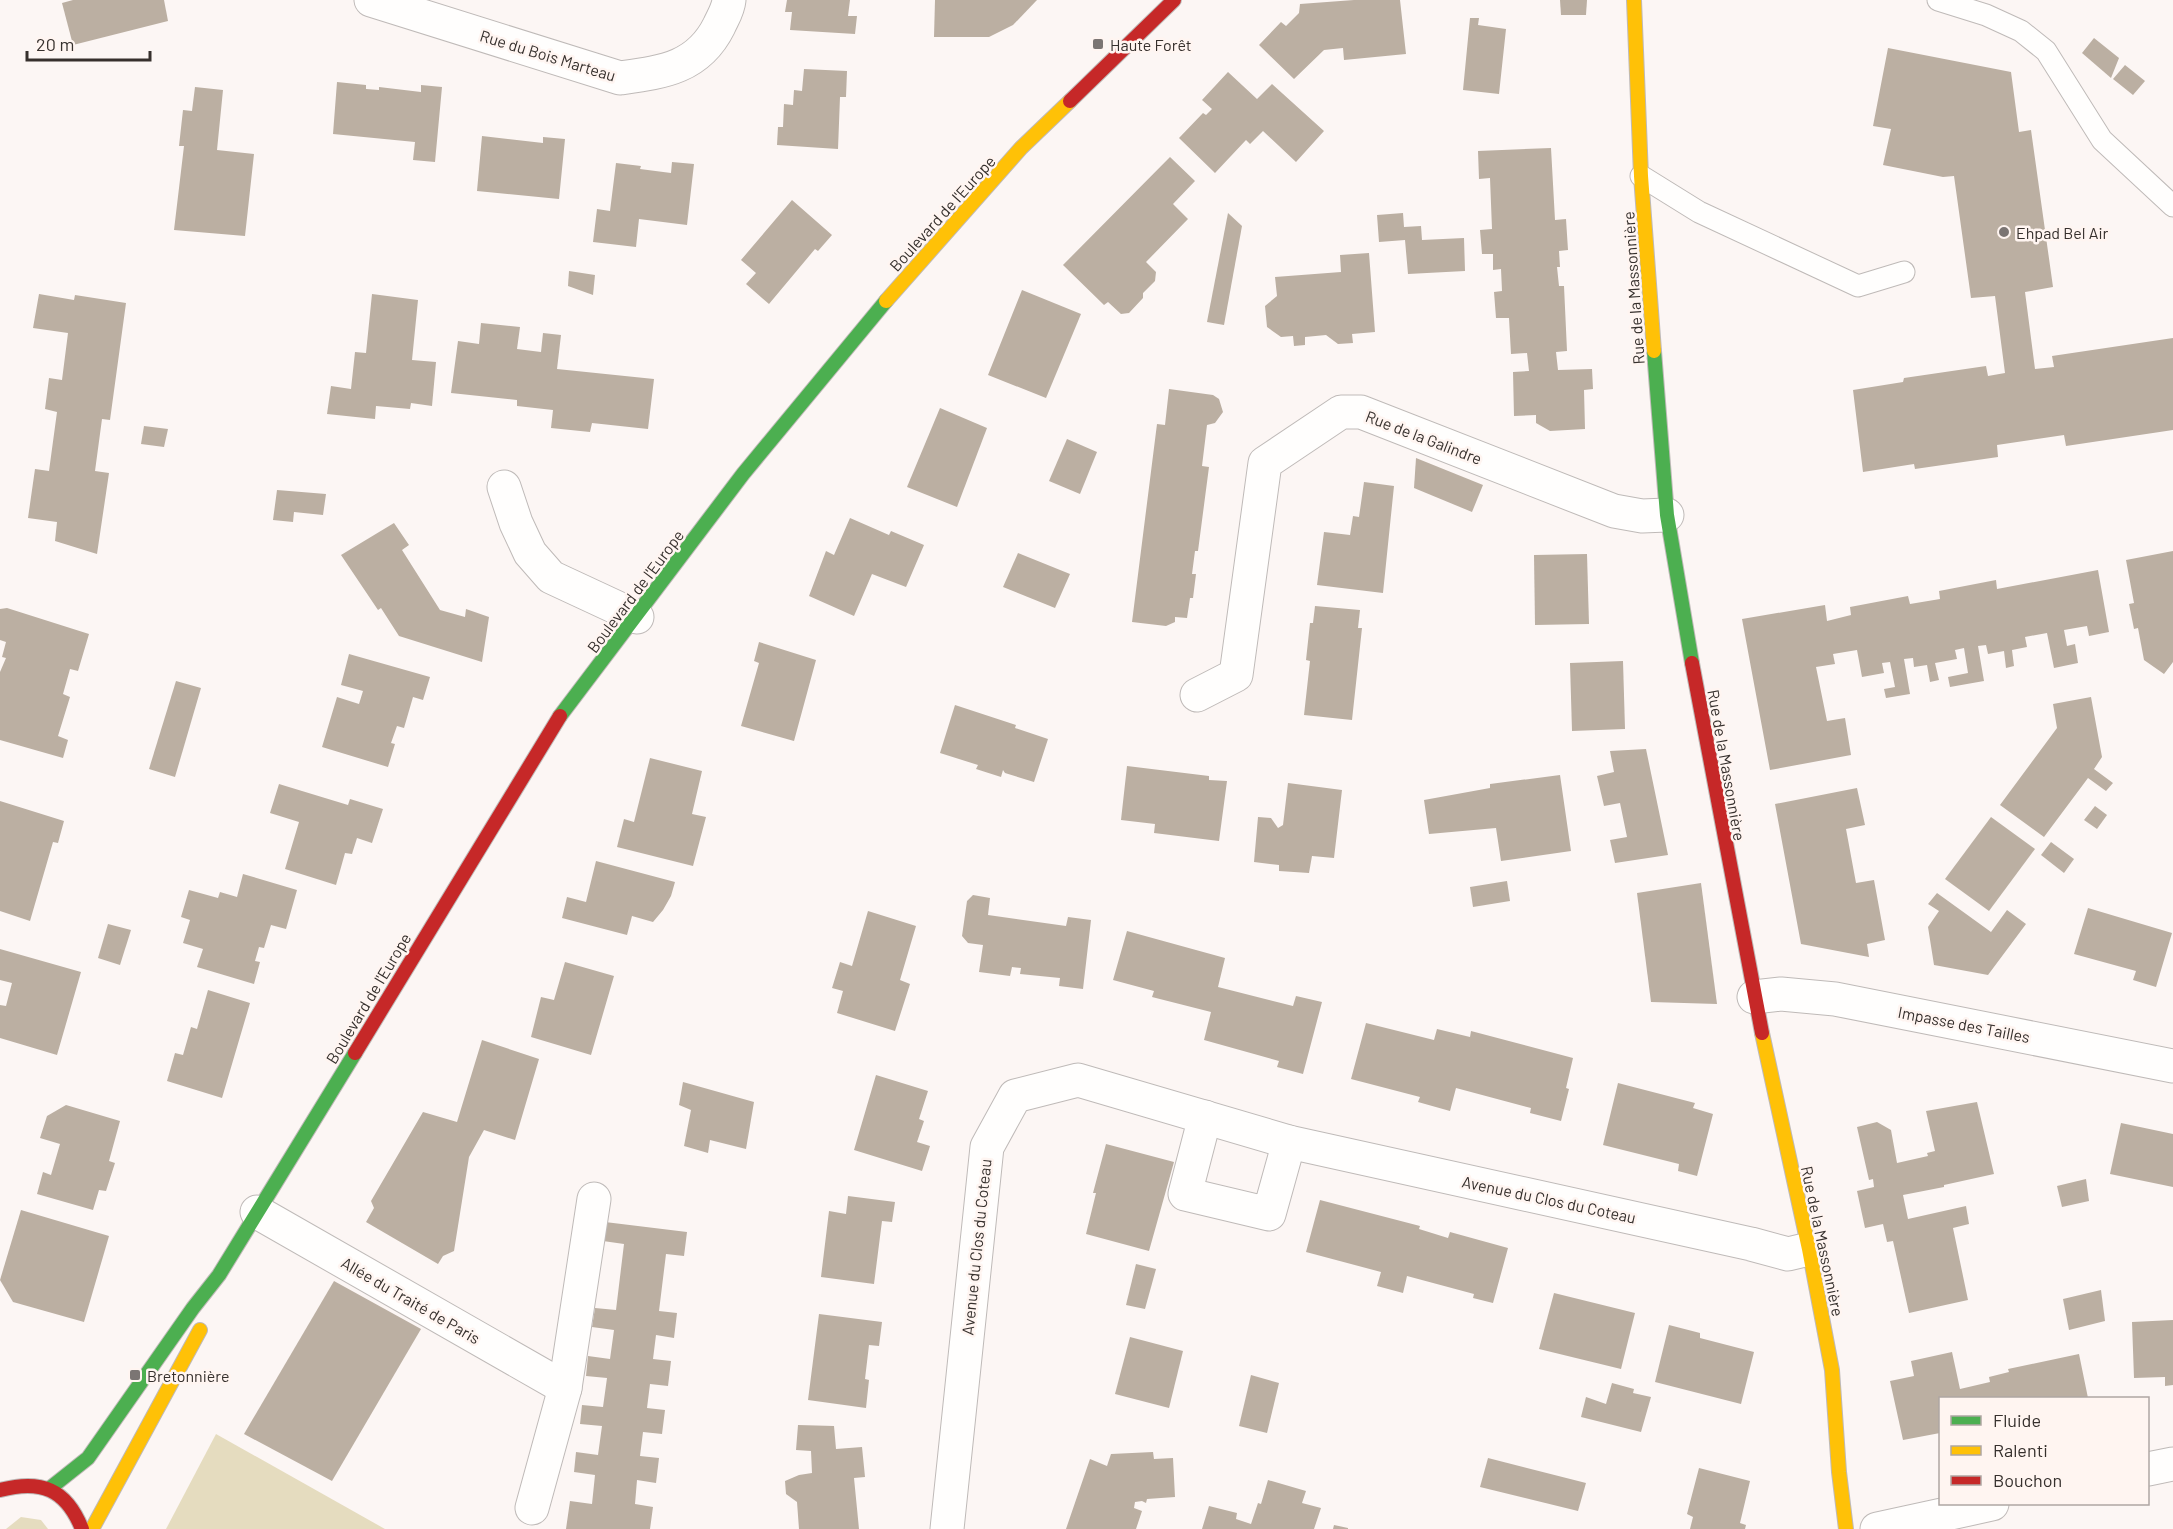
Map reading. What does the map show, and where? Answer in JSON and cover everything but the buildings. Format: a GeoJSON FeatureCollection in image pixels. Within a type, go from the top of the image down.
{"type":"FeatureCollection","features":[{"type":"Feature","properties":{"kind":"street","name":"Rue du Bois Marteau"},"geometry":{"type":"LineString","coordinates":[[371,0],[620,78],[661,72],[692,60],[714,36],[729,0]]}},
{"type":"Feature","properties":{"kind":"street","name":"Boulevard de l'Europe"},"geometry":{"type":"LineString","coordinates":[[49,1489],[88,1458],[193,1308],[219,1275],[556,722],[743,474],[933,246],[1022,148],[1174,0]]}},
{"type":"Feature","properties":{"kind":"street","name":"Rue de la Massonnière"},"geometry":{"type":"LineString","coordinates":[[1634,0],[1641,176],[1667,515],[1702,725],[1754,997],[1809,1249],[1832,1370],[1839,1472],[1846,1529]]}},
{"type":"Feature","properties":{"kind":"street","name":"Rue de la Galindre"},"geometry":{"type":"LineString","coordinates":[[1197,695],[1236,675],[1265,463],[1341,412],[1361,412],[1614,511],[1642,516],[1667,515]]}},
{"type":"Feature","properties":{"kind":"street"},"geometry":{"type":"LineString","coordinates":[[504,488],[516,523],[530,553],[551,577],[637,617]]}},
{"type":"Feature","properties":{"kind":"street","name":"Impasse des Tailles"},"geometry":{"type":"LineString","coordinates":[[1754,997],[1781,994],[1835,999],[2173,1066]]}},
{"type":"Feature","properties":{"kind":"street","name":"Avenue du Clos du Coteau"},"geometry":{"type":"LineString","coordinates":[[947,1529],[987,1147],[1015,1096],[1078,1080],[1289,1142],[1788,1254],[1809,1249]]}},
{"type":"Feature","properties":{"kind":"street"},"geometry":{"type":"LineString","coordinates":[[1205,1117],[1185,1194],[1269,1214],[1289,1142]]}},
{"type":"Feature","properties":{"kind":"street"},"geometry":{"type":"LineString","coordinates":[[532,1508],[565,1388],[594,1198]]}},
{"type":"Feature","properties":{"kind":"street","name":"Allée du Traité de Paris"},"geometry":{"type":"LineString","coordinates":[[257,1212],[565,1388]]}},
{"type":"Feature","properties":{"kind":"street","name":"Boulevard de l'Europe"},"geometry":{"type":"LineString","coordinates":[[92,1529],[208,1313],[219,1275]]}},
{"type":"Feature","properties":{"kind":"street"},"geometry":{"type":"LineString","coordinates":[[2149,1469],[2173,1464]]}},
{"type":"Feature","properties":{"kind":"street"},"geometry":{"type":"LineString","coordinates":[[0,1490],[28,1484],[49,1489],[59,1494],[70,1506],[82,1529]]}},
{"type":"Feature","properties":{"kind":"street"},"geometry":{"type":"LineString","coordinates":[[1877,1529],[1983,1505]]}},
{"type":"Feature","properties":{"kind":"lane"},"geometry":{"type":"LineString","coordinates":[[1938,0],[1986,15],[2021,31],[2046,51],[2102,140],[2173,206]]}},
{"type":"Feature","properties":{"kind":"lane"},"geometry":{"type":"LineString","coordinates":[[1641,176],[1699,212],[1858,286],[1904,272]]}},
{"type":"Feature","properties":{"kind":"shaded area"},"geometry":{"type":"Polygon","coordinates":[[[216,1434],[385,1529],[166,1529],[216,1434]]]}},
{"type":"Feature","properties":{"kind":"shaded area"},"geometry":{"type":"Polygon","coordinates":[[[21,1517],[41,1520],[48,1529],[6,1529],[21,1517]]]}},
{"type":"Feature","properties":{"kind":"traffic: fast"},"geometry":{"type":"LineString","coordinates":[[560,716],[743,474],[886,301]]}},
{"type":"Feature","properties":{"kind":"traffic: fast"},"geometry":{"type":"LineString","coordinates":[[1654,351],[1667,515],[1692,663]]}},
{"type":"Feature","properties":{"kind":"traffic: fast"},"geometry":{"type":"LineString","coordinates":[[49,1489],[88,1458],[193,1308],[219,1275],[355,1053]]}},
{"type":"Feature","properties":{"kind":"traffic: slow"},"geometry":{"type":"LineString","coordinates":[[1634,0],[1641,176],[1654,351]]}},
{"type":"Feature","properties":{"kind":"traffic: slow"},"geometry":{"type":"LineString","coordinates":[[886,301],[1021,148],[1070,101]]}},
{"type":"Feature","properties":{"kind":"traffic: slow"},"geometry":{"type":"LineString","coordinates":[[1762,1033],[1809,1249],[1832,1370],[1839,1472],[1846,1529]]}},
{"type":"Feature","properties":{"kind":"traffic: slow"},"geometry":{"type":"LineString","coordinates":[[92,1529],[200,1330]]}},
{"type":"Feature","properties":{"kind":"traffic: jam"},"geometry":{"type":"LineString","coordinates":[[1070,101],[1174,0]]}},
{"type":"Feature","properties":{"kind":"traffic: jam"},"geometry":{"type":"LineString","coordinates":[[1692,663],[1762,1033]]}},
{"type":"Feature","properties":{"kind":"traffic: jam"},"geometry":{"type":"LineString","coordinates":[[355,1053],[560,716]]}},
{"type":"Feature","properties":{"kind":"traffic: jam"},"geometry":{"type":"LineString","coordinates":[[0,1490],[28,1486],[50,1490],[68,1504],[82,1529]]}},
{"type":"Feature","properties":{"kind":"place","name":"Haute Forêt"},"geometry":{"type":"Point","coordinates":[1098,44]}},
{"type":"Feature","properties":{"kind":"place","name":"Ehpad Bel Air"},"geometry":{"type":"Point","coordinates":[2004,232]}},
{"type":"Feature","properties":{"kind":"place","name":"Bretonnière"},"geometry":{"type":"Point","coordinates":[135,1375]}}]}
